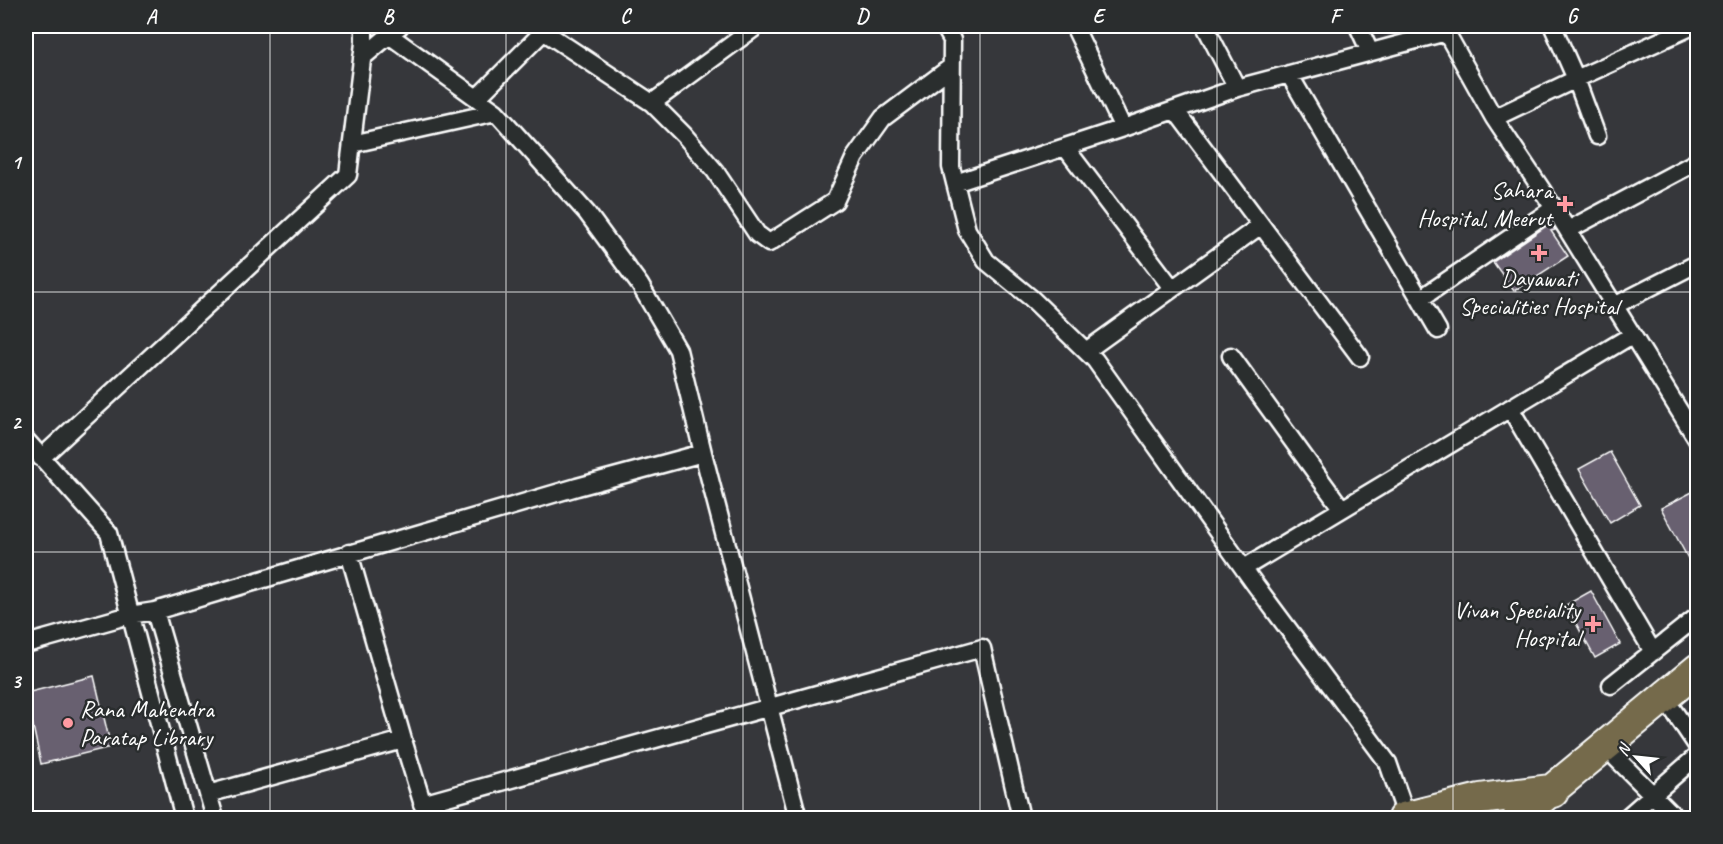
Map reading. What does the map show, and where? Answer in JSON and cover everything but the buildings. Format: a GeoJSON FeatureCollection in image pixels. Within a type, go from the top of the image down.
{"type":"FeatureCollection","features":[{"type":"Feature","properties":{"kind":"highway"},"geometry":{"type":"LineString","coordinates":[[1544,808],[1698,669]]}},
{"type":"Feature","properties":{"kind":"highway"},"geometry":{"type":"LineString","coordinates":[[1478,819],[1544,808],[1616,758],[1698,689]]}},
{"type":"Feature","properties":{"kind":"highway"},"geometry":{"type":"LineString","coordinates":[[1406,818],[1480,799],[1544,808]]}},
{"type":"Feature","properties":{"kind":"street"},"geometry":{"type":"LineString","coordinates":[[42,458],[348,175],[364,26]]}},
{"type":"Feature","properties":{"kind":"street"},"geometry":{"type":"LineString","coordinates":[[652,103],[757,26]]}},
{"type":"Feature","properties":{"kind":"street"},"geometry":{"type":"LineString","coordinates":[[944,26],[952,40],[951,166],[967,230],[986,261],[1031,298],[1095,360],[1244,568],[1388,763],[1406,818]]}},
{"type":"Feature","properties":{"kind":"street"},"geometry":{"type":"LineString","coordinates":[[1074,26],[1123,128]]}},
{"type":"Feature","properties":{"kind":"street"},"geometry":{"type":"LineString","coordinates":[[1205,26],[1237,88]]}},
{"type":"Feature","properties":{"kind":"street"},"geometry":{"type":"LineString","coordinates":[[1358,26],[1370,52]]}},
{"type":"Feature","properties":{"kind":"street"},"geometry":{"type":"LineString","coordinates":[[1555,26],[1553,27],[1576,79],[1597,136]]}},
{"type":"Feature","properties":{"kind":"street"},"geometry":{"type":"LineString","coordinates":[[1494,118],[1693,26]]}},
{"type":"Feature","properties":{"kind":"street"},"geometry":{"type":"LineString","coordinates":[[477,98],[546,28],[652,103],[715,171],[757,234],[769,243],[835,201],[855,157],[883,118],[951,67]]}},
{"type":"Feature","properties":{"kind":"street"},"geometry":{"type":"LineString","coordinates":[[955,183],[1237,88],[1445,29],[1494,118],[1568,230],[1698,441]]}},
{"type":"Feature","properties":{"kind":"street"},"geometry":{"type":"LineString","coordinates":[[362,58],[394,30],[496,112],[587,213],[640,285],[678,350],[798,819]]}},
{"type":"Feature","properties":{"kind":"street"},"geometry":{"type":"LineString","coordinates":[[1289,74],[1438,330]]}},
{"type":"Feature","properties":{"kind":"street"},"geometry":{"type":"LineString","coordinates":[[1175,110],[1360,357]]}},
{"type":"Feature","properties":{"kind":"street"},"geometry":{"type":"LineString","coordinates":[[351,144],[496,112]]}},
{"type":"Feature","properties":{"kind":"street"},"geometry":{"type":"LineString","coordinates":[[1065,147],[1172,288]]}},
{"type":"Feature","properties":{"kind":"street"},"geometry":{"type":"LineString","coordinates":[[1568,230],[1698,161]]}},
{"type":"Feature","properties":{"kind":"street"},"geometry":{"type":"LineString","coordinates":[[1420,299],[1554,208]]}},
{"type":"Feature","properties":{"kind":"street"},"geometry":{"type":"LineString","coordinates":[[1086,351],[1261,225]]}},
{"type":"Feature","properties":{"kind":"street"},"geometry":{"type":"LineString","coordinates":[[1614,306],[1698,262]]}},
{"type":"Feature","properties":{"kind":"street"},"geometry":{"type":"LineString","coordinates":[[1244,568],[1632,335]]}},
{"type":"Feature","properties":{"kind":"street"},"geometry":{"type":"LineString","coordinates":[[1231,356],[1342,509]]}},
{"type":"Feature","properties":{"kind":"street"},"geometry":{"type":"LineString","coordinates":[[1510,408],[1653,652]]}},
{"type":"Feature","properties":{"kind":"street"},"geometry":{"type":"LineString","coordinates":[[26,440],[109,533],[184,819]]}},
{"type":"Feature","properties":{"kind":"street"},"geometry":{"type":"LineString","coordinates":[[26,644],[130,615],[155,611],[577,487],[703,453]]}},
{"type":"Feature","properties":{"kind":"street"},"geometry":{"type":"LineString","coordinates":[[349,553],[424,811],[769,707],[982,648],[1021,819]]}},
{"type":"Feature","properties":{"kind":"street"},"geometry":{"type":"LineString","coordinates":[[155,611],[215,819]]}},
{"type":"Feature","properties":{"kind":"street"},"geometry":{"type":"LineString","coordinates":[[1611,685],[1698,616]]}},
{"type":"Feature","properties":{"kind":"street"},"geometry":{"type":"LineString","coordinates":[[1673,710],[1698,747]]}},
{"type":"Feature","properties":{"kind":"street"},"geometry":{"type":"LineString","coordinates":[[208,794],[403,740]]}},
{"type":"Feature","properties":{"kind":"street"},"geometry":{"type":"LineString","coordinates":[[1626,819],[1698,755]]}},
{"type":"Feature","properties":{"kind":"street"},"geometry":{"type":"LineString","coordinates":[[1616,758],[1676,819]]}},
{"type":"Feature","properties":{"kind":"place","name":"Sahara Hospital, Meerut"},"geometry":{"type":"Point","coordinates":[1565,204]}},
{"type":"Feature","properties":{"kind":"place","name":"Dayawati Specialities Hospital"},"geometry":{"type":"Point","coordinates":[1539,253]}},
{"type":"Feature","properties":{"kind":"place","name":"Vivan Speciality Hospital"},"geometry":{"type":"Point","coordinates":[1593,624]}},
{"type":"Feature","properties":{"kind":"place","name":"Rana Mahendra Paratap Library"},"geometry":{"type":"Point","coordinates":[68,723]}}]}
